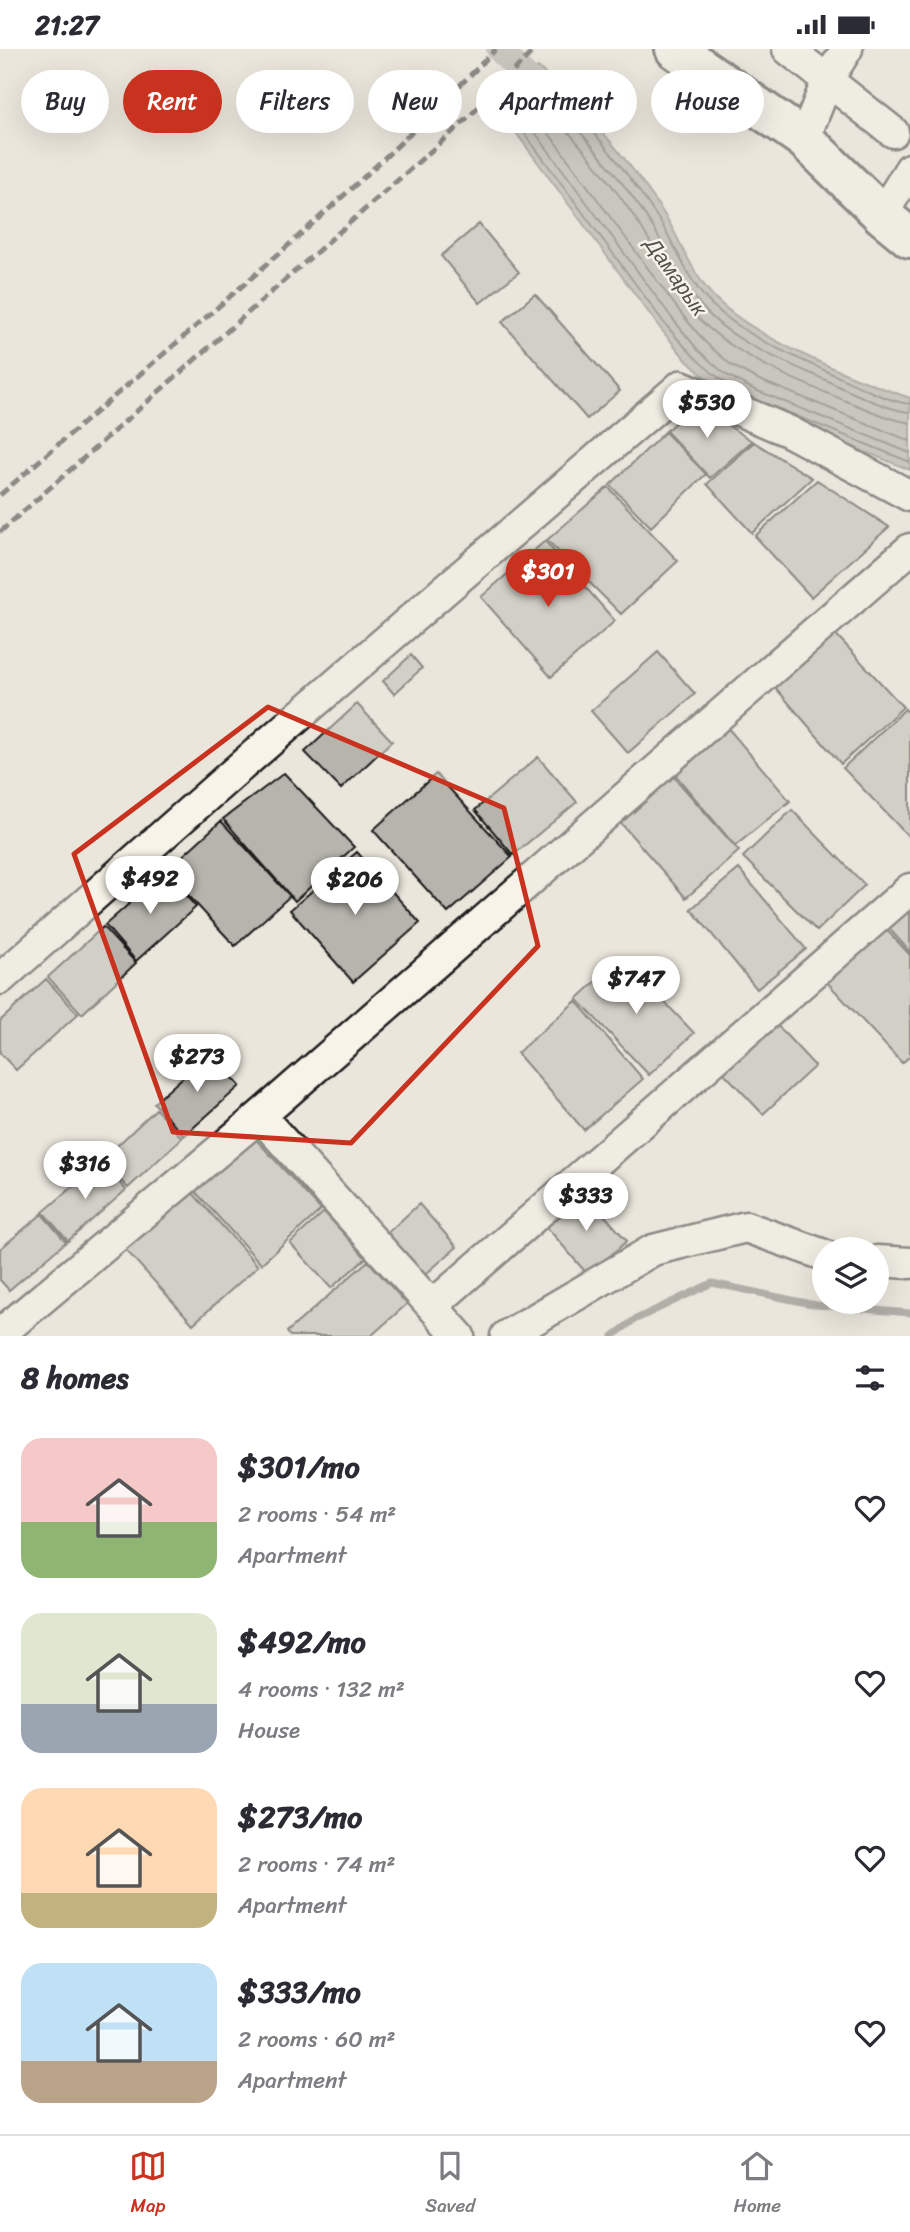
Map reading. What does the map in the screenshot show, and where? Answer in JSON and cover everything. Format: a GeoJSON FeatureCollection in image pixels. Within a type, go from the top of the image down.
{"type":"FeatureCollection","features":[{"type":"Feature","properties":{"kind":"main road"},"geometry":{"type":"LineString","coordinates":[[675,49],[804,139],[896,226]]}},
{"type":"Feature","properties":{"kind":"street"},"geometry":{"type":"LineString","coordinates":[[788,49],[893,132]]}},
{"type":"Feature","properties":{"kind":"street"},"geometry":{"type":"LineString","coordinates":[[804,139],[828,79],[847,49]]}},
{"type":"Feature","properties":{"kind":"street"},"geometry":{"type":"LineString","coordinates":[[896,226],[910,169]]}},
{"type":"Feature","properties":{"kind":"street"},"geometry":{"type":"LineString","coordinates":[[0,979],[232,774],[681,386],[788,431],[910,496]]}},
{"type":"Feature","properties":{"kind":"street"},"geometry":{"type":"LineString","coordinates":[[0,1334],[260,1116],[910,549]]}},
{"type":"Feature","properties":{"kind":"street"},"geometry":{"type":"LineString","coordinates":[[432,1306],[910,889]]}},
{"type":"Feature","properties":{"kind":"street"},"geometry":{"type":"LineString","coordinates":[[260,1116],[459,1336]]}},
{"type":"Feature","properties":{"kind":"street"},"geometry":{"type":"LineString","coordinates":[[506,1336],[653,1250],[746,1227],[812,1251]]}},
{"type":"Feature","properties":{"kind":"highlighted area"},"geometry":{"type":"Polygon","coordinates":[[[268,707],[504,808],[538,946],[351,1143],[173,1132],[74,854],[268,707]]]}},
{"type":"Feature","properties":{"kind":"water"},"geometry":{"type":"Polygon","coordinates":[[[516,133],[602,133],[638,176],[666,217],[701,280],[716,299],[756,329],[808,357],[910,398],[910,470],[746,403],[715,386],[687,361],[516,133]]]}},
{"type":"Feature","properties":{"kind":"building"},"geometry":{"type":"Polygon","coordinates":[[[479,224],[519,272],[480,303],[441,256],[479,224]]]}},
{"type":"Feature","properties":{"kind":"building"},"geometry":{"type":"Polygon","coordinates":[[[535,294],[620,391],[587,419],[502,322],[535,294]]]}},
{"type":"Feature","properties":{"kind":"building"},"geometry":{"type":"Polygon","coordinates":[[[695,404],[752,441],[710,478],[666,431],[695,404]]]}},
{"type":"Feature","properties":{"kind":"building"},"geometry":{"type":"Polygon","coordinates":[[[665,432],[706,474],[651,527],[610,485],[665,432]]]}},
{"type":"Feature","properties":{"kind":"building"},"geometry":{"type":"Polygon","coordinates":[[[754,442],[812,478],[752,533],[707,484],[754,442]]]}},
{"type":"Feature","properties":{"kind":"building"},"geometry":{"type":"Polygon","coordinates":[[[817,480],[889,527],[811,597],[755,536],[817,480]]]}},
{"type":"Feature","properties":{"kind":"building"},"geometry":{"type":"Polygon","coordinates":[[[608,487],[678,561],[621,614],[547,540],[608,487]]]}},
{"type":"Feature","properties":{"kind":"building"},"geometry":{"type":"Polygon","coordinates":[[[545,541],[615,621],[551,677],[481,597],[545,541]]]}},
{"type":"Feature","properties":{"kind":"building"},"geometry":{"type":"Polygon","coordinates":[[[829,627],[903,707],[841,764],[768,679],[829,627]]]}},
{"type":"Feature","properties":{"kind":"building"},"geometry":{"type":"Polygon","coordinates":[[[658,652],[695,694],[628,753],[591,711],[658,652]]]}},
{"type":"Feature","properties":{"kind":"building"},"geometry":{"type":"Polygon","coordinates":[[[411,655],[422,668],[394,694],[383,681],[411,655]]]}},
{"type":"Feature","properties":{"kind":"building"},"geometry":{"type":"Polygon","coordinates":[[[357,704],[392,741],[341,789],[305,752],[357,704]]]}},
{"type":"Feature","properties":{"kind":"building"},"geometry":{"type":"Polygon","coordinates":[[[905,709],[910,714],[910,838],[843,768],[905,709]]]}},
{"type":"Feature","properties":{"kind":"building"},"geometry":{"type":"Polygon","coordinates":[[[721,720],[790,801],[735,846],[667,765],[721,720]]]}},
{"type":"Feature","properties":{"kind":"building"},"geometry":{"type":"Polygon","coordinates":[[[538,757],[577,802],[513,855],[475,810],[538,757]]]}},
{"type":"Feature","properties":{"kind":"building"},"geometry":{"type":"Polygon","coordinates":[[[666,768],[739,851],[686,898],[613,814],[666,768]]]}},
{"type":"Feature","properties":{"kind":"building"},"geometry":{"type":"Polygon","coordinates":[[[284,773],[354,847],[295,901],[223,819],[284,773]]]}},
{"type":"Feature","properties":{"kind":"building"},"geometry":{"type":"Polygon","coordinates":[[[436,774],[512,857],[448,913],[373,830],[436,774]]]}},
{"type":"Feature","properties":{"kind":"building"},"geometry":{"type":"Polygon","coordinates":[[[792,810],[865,885],[817,931],[743,857],[792,810]]]}},
{"type":"Feature","properties":{"kind":"building"},"geometry":{"type":"Polygon","coordinates":[[[221,821],[290,896],[235,946],[166,871],[221,821]]]}},
{"type":"Feature","properties":{"kind":"building"},"geometry":{"type":"Polygon","coordinates":[[[357,852],[420,923],[353,982],[290,910],[357,852]]]}},
{"type":"Feature","properties":{"kind":"building"},"geometry":{"type":"Polygon","coordinates":[[[739,869],[806,949],[757,989],[691,909],[739,869]]]}},
{"type":"Feature","properties":{"kind":"building"},"geometry":{"type":"Polygon","coordinates":[[[165,872],[196,907],[136,961],[105,925],[165,872]]]}},
{"type":"Feature","properties":{"kind":"building"},"geometry":{"type":"Polygon","coordinates":[[[910,902],[910,952],[885,924],[910,902]]]}},
{"type":"Feature","properties":{"kind":"building"},"geometry":{"type":"Polygon","coordinates":[[[883,926],[910,955],[910,1056],[902,1063],[825,980],[883,926]]]}},
{"type":"Feature","properties":{"kind":"building"},"geometry":{"type":"Polygon","coordinates":[[[103,927],[136,963],[82,1014],[48,977],[103,927]]]}},
{"type":"Feature","properties":{"kind":"building"},"geometry":{"type":"Polygon","coordinates":[[[622,957],[694,1033],[649,1075],[577,999],[622,957]]]}},
{"type":"Feature","properties":{"kind":"building"},"geometry":{"type":"Polygon","coordinates":[[[46,979],[78,1014],[16,1070],[0,1053],[0,1021],[46,979]]]}},
{"type":"Feature","properties":{"kind":"building"},"geometry":{"type":"Polygon","coordinates":[[[576,1001],[643,1079],[584,1130],[517,1053],[576,1001]]]}},
{"type":"Feature","properties":{"kind":"building"},"geometry":{"type":"Polygon","coordinates":[[[775,1023],[815,1066],[763,1114],[723,1072],[775,1023]]]}},
{"type":"Feature","properties":{"kind":"building"},"geometry":{"type":"Polygon","coordinates":[[[210,1053],[240,1086],[184,1136],[154,1103],[210,1053]]]}},
{"type":"Feature","properties":{"kind":"building"},"geometry":{"type":"Polygon","coordinates":[[[156,1109],[182,1138],[128,1188],[102,1160],[156,1109]]]}},
{"type":"Feature","properties":{"kind":"building"},"geometry":{"type":"Polygon","coordinates":[[[251,1134],[321,1210],[261,1264],[192,1188],[251,1134]]]}},
{"type":"Feature","properties":{"kind":"building"},"geometry":{"type":"Polygon","coordinates":[[[102,1162],[126,1190],[68,1241],[43,1212],[102,1162]]]}},
{"type":"Feature","properties":{"kind":"building"},"geometry":{"type":"Polygon","coordinates":[[[190,1190],[258,1266],[193,1324],[125,1249],[190,1190]]]}},
{"type":"Feature","properties":{"kind":"building"},"geometry":{"type":"Polygon","coordinates":[[[584,1192],[627,1241],[588,1275],[545,1225],[584,1192]]]}},
{"type":"Feature","properties":{"kind":"building"},"geometry":{"type":"Polygon","coordinates":[[[419,1204],[457,1247],[420,1279],[383,1237],[419,1204]]]}},
{"type":"Feature","properties":{"kind":"building"},"geometry":{"type":"Polygon","coordinates":[[[324,1212],[366,1258],[331,1288],[290,1243],[324,1212]]]}},
{"type":"Feature","properties":{"kind":"building"},"geometry":{"type":"Polygon","coordinates":[[[42,1214],[66,1242],[9,1290],[0,1280],[0,1249],[42,1214]]]}},
{"type":"Feature","properties":{"kind":"building"},"geometry":{"type":"Polygon","coordinates":[[[368,1261],[407,1304],[371,1336],[290,1336],[287,1332],[368,1261]]]}},
{"type":"Feature","properties":{"kind":"waterway","name":"Дамарык"},"geometry":{"type":"LineString","coordinates":[[499,49],[519,70]]}},
{"type":"Feature","properties":{"kind":"waterway"},"geometry":{"type":"LineString","coordinates":[[613,1336],[634,1320],[712,1283],[816,1305],[910,1313]]}},
{"type":"Feature","properties":{"kind":"railway"},"geometry":{"type":"LineString","coordinates":[[0,495],[315,221],[437,108],[496,49]]}},
{"type":"Feature","properties":{"kind":"railway"},"geometry":{"type":"LineString","coordinates":[[0,532],[467,119],[535,49]]}}]}
